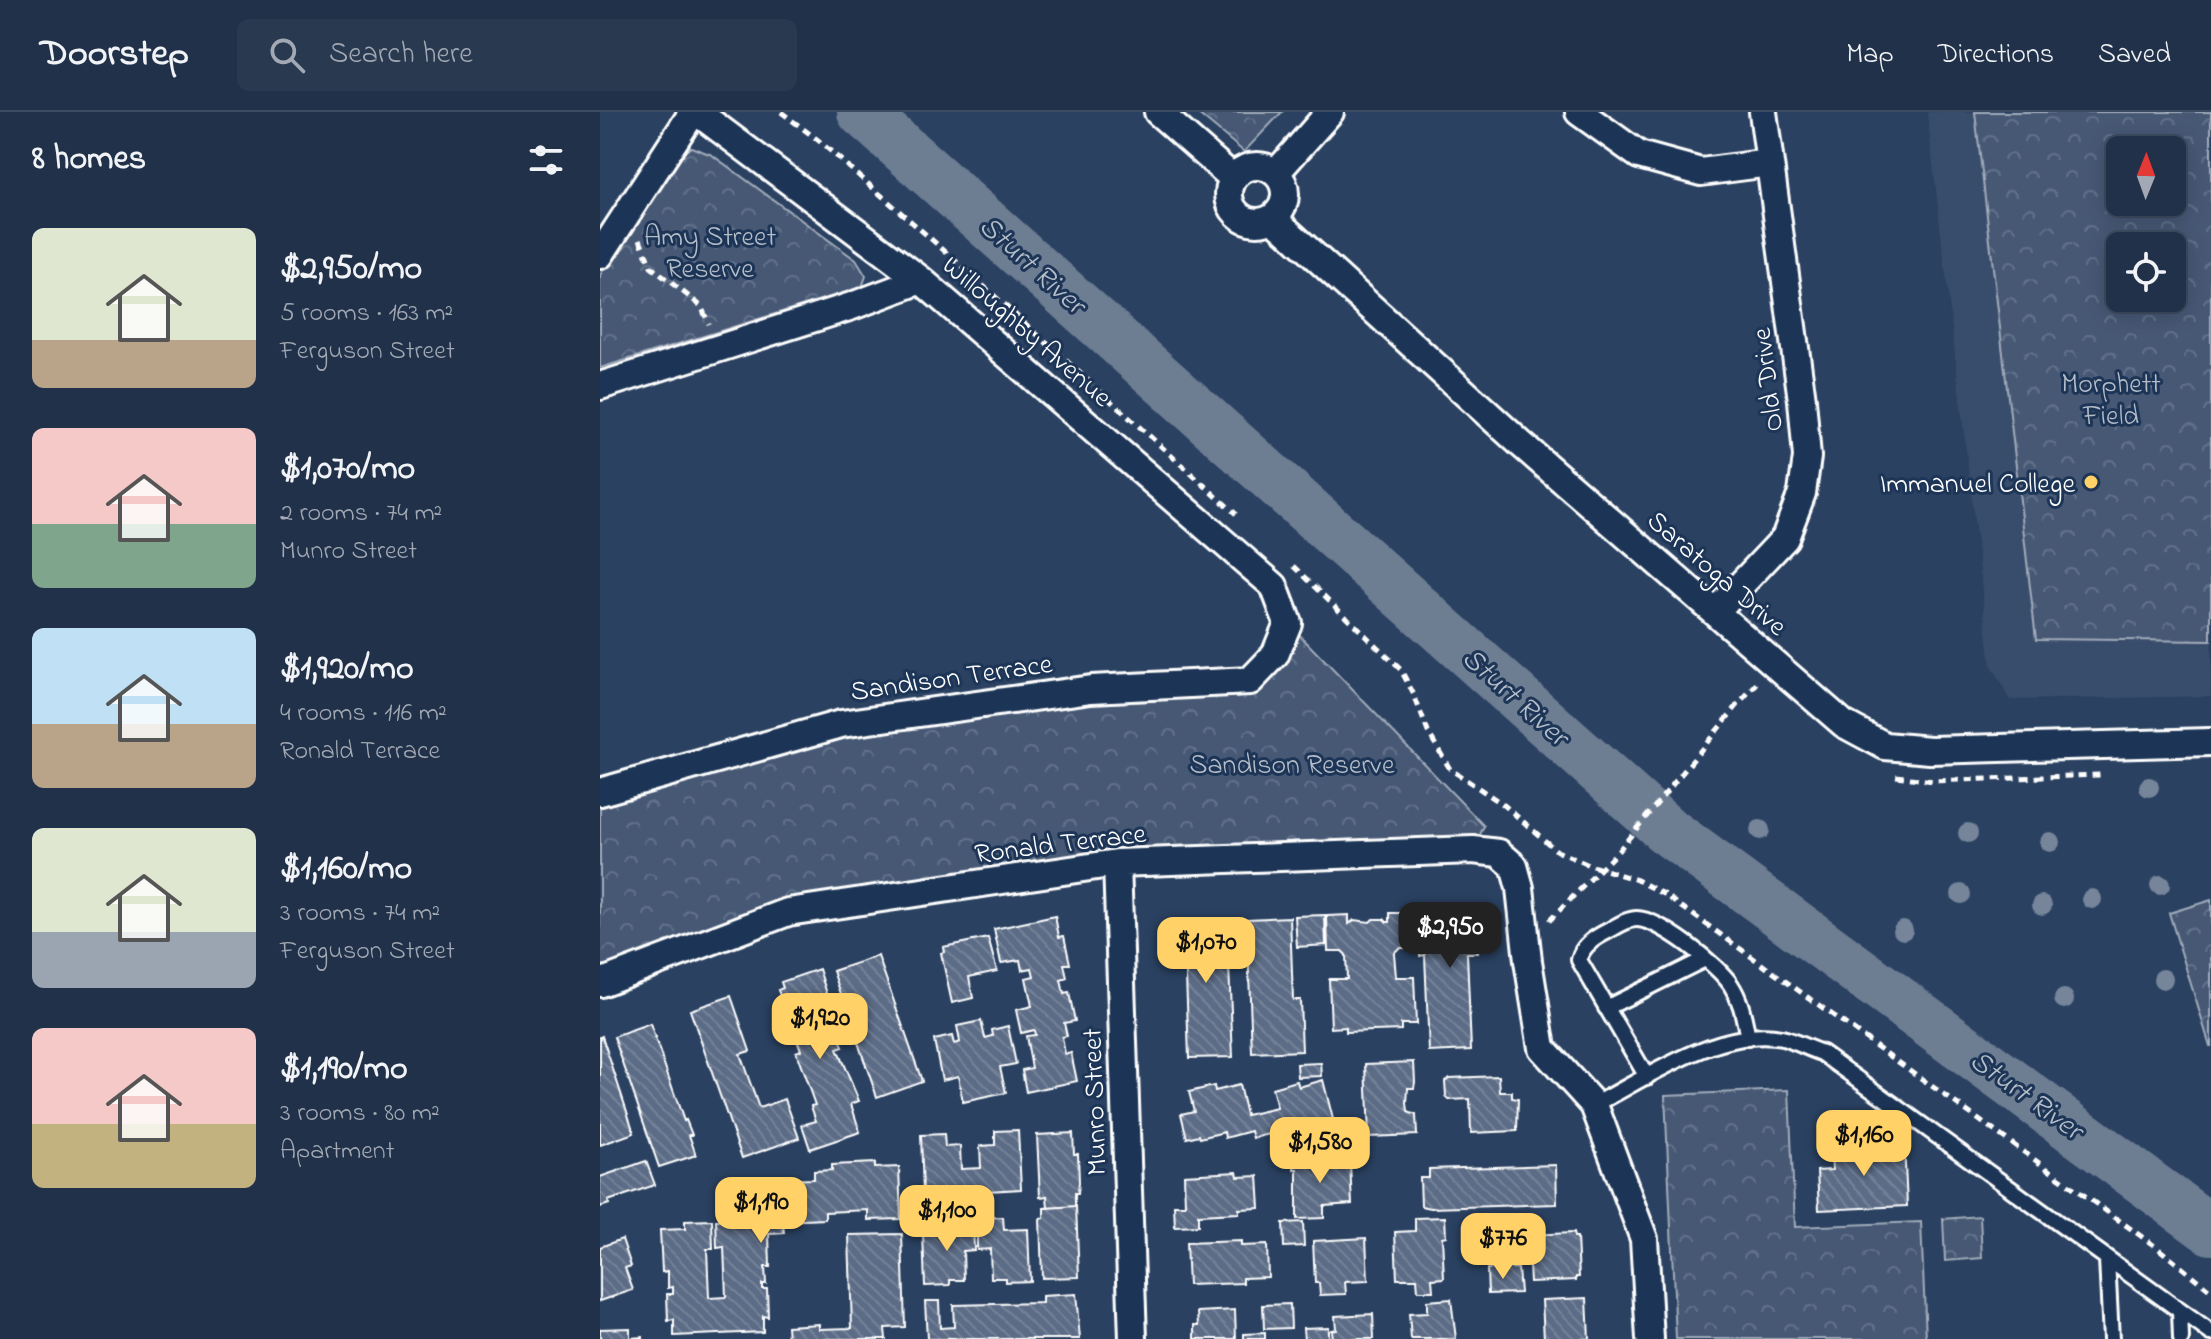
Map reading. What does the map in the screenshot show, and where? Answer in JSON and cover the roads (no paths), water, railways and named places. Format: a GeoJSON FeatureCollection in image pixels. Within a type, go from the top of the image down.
{"type":"FeatureCollection","features":[{"type":"Feature","properties":{"kind":"street"},"geometry":{"type":"LineString","coordinates":[[600,255],[695,112]]}},
{"type":"Feature","properties":{"kind":"street","name":"Willoughby Avenue"},"geometry":{"type":"LineString","coordinates":[[695,112],[921,280],[1274,586],[1288,623]]}},
{"type":"Feature","properties":{"kind":"street"},"geometry":{"type":"LineString","coordinates":[[1158,112],[1233,178]]}},
{"type":"Feature","properties":{"kind":"street"},"geometry":{"type":"LineString","coordinates":[[1276,173],[1330,112]]}},
{"type":"Feature","properties":{"kind":"street"},"geometry":{"type":"LineString","coordinates":[[1579,112],[1639,155],[1701,172],[1769,163]]}},
{"type":"Feature","properties":{"kind":"street","name":"Old Drive"},"geometry":{"type":"LineString","coordinates":[[1716,611],[1785,538],[1802,493],[1807,457],[1763,112]]}},
{"type":"Feature","properties":{"kind":"street"},"geometry":{"type":"LineString","coordinates":[[1253,166],[1262,166],[1276,173],[1284,185],[1285,195],[1273,218],[1252,222],[1237,215],[1228,193],[1233,178],[1253,166]]}},
{"type":"Feature","properties":{"kind":"street","name":"Saratoga Drive"},"geometry":{"type":"LineString","coordinates":[[1273,218],[1521,444],[1844,724],[1885,746],[1930,750],[2211,742]]}},
{"type":"Feature","properties":{"kind":"street"},"geometry":{"type":"LineString","coordinates":[[600,386],[852,306],[921,280]]}},
{"type":"Feature","properties":{"kind":"street","name":"Sandison Terrace"},"geometry":{"type":"LineString","coordinates":[[600,792],[841,724],[1091,689],[1250,681],[1275,655],[1288,623]]}},
{"type":"Feature","properties":{"kind":"street","name":"Ronald Terrace"},"geometry":{"type":"LineString","coordinates":[[600,983],[788,912],[1117,863],[1473,850],[1499,853],[1514,866],[1520,888],[1542,1048],[1594,1105]]}},
{"type":"Feature","properties":{"kind":"street","name":"Munro Street"},"geometry":{"type":"LineString","coordinates":[[1117,863],[1133,1339]]}},
{"type":"Feature","properties":{"kind":"street"},"geometry":{"type":"LineString","coordinates":[[1594,1105],[1644,1239],[1650,1339]]}},
{"type":"Feature","properties":{"kind":"lane"},"geometry":{"type":"LineString","coordinates":[[1647,1077],[1579,960],[1581,951],[1597,936],[1630,920],[1652,922],[1723,974],[1742,1007],[1748,1038]]}},
{"type":"Feature","properties":{"kind":"lane"},"geometry":{"type":"LineString","coordinates":[[1606,1008],[1705,959]]}},
{"type":"Feature","properties":{"kind":"lane"},"geometry":{"type":"LineString","coordinates":[[1594,1105],[1697,1052],[1748,1038],[1782,1038],[1822,1053],[2211,1333]]}},
{"type":"Feature","properties":{"kind":"lane"},"geometry":{"type":"LineString","coordinates":[[2107,1259],[2111,1339]]}},
{"type":"Feature","properties":{"kind":"lane"},"geometry":{"type":"LineString","coordinates":[[2180,1311],[2181,1339]]}},
{"type":"Feature","properties":{"kind":"waterway","name":"Sturt River"},"geometry":{"type":"LineString","coordinates":[[862,112],[1665,829],[2211,1230]]}},
{"type":"Feature","properties":{"kind":"place","name":"Immanuel College"},"geometry":{"type":"Point","coordinates":[2091,482]}},
{"type":"Feature","properties":{"kind":"park label","name":"Amy Street Reserve"},"geometry":{"type":"Point","coordinates":[710,251]}},
{"type":"Feature","properties":{"kind":"park label","name":"Morphett Field"},"geometry":{"type":"Point","coordinates":[2111,398]}},
{"type":"Feature","properties":{"kind":"park label","name":"Sandison Reserve"},"geometry":{"type":"Point","coordinates":[1292,763]}}]}
